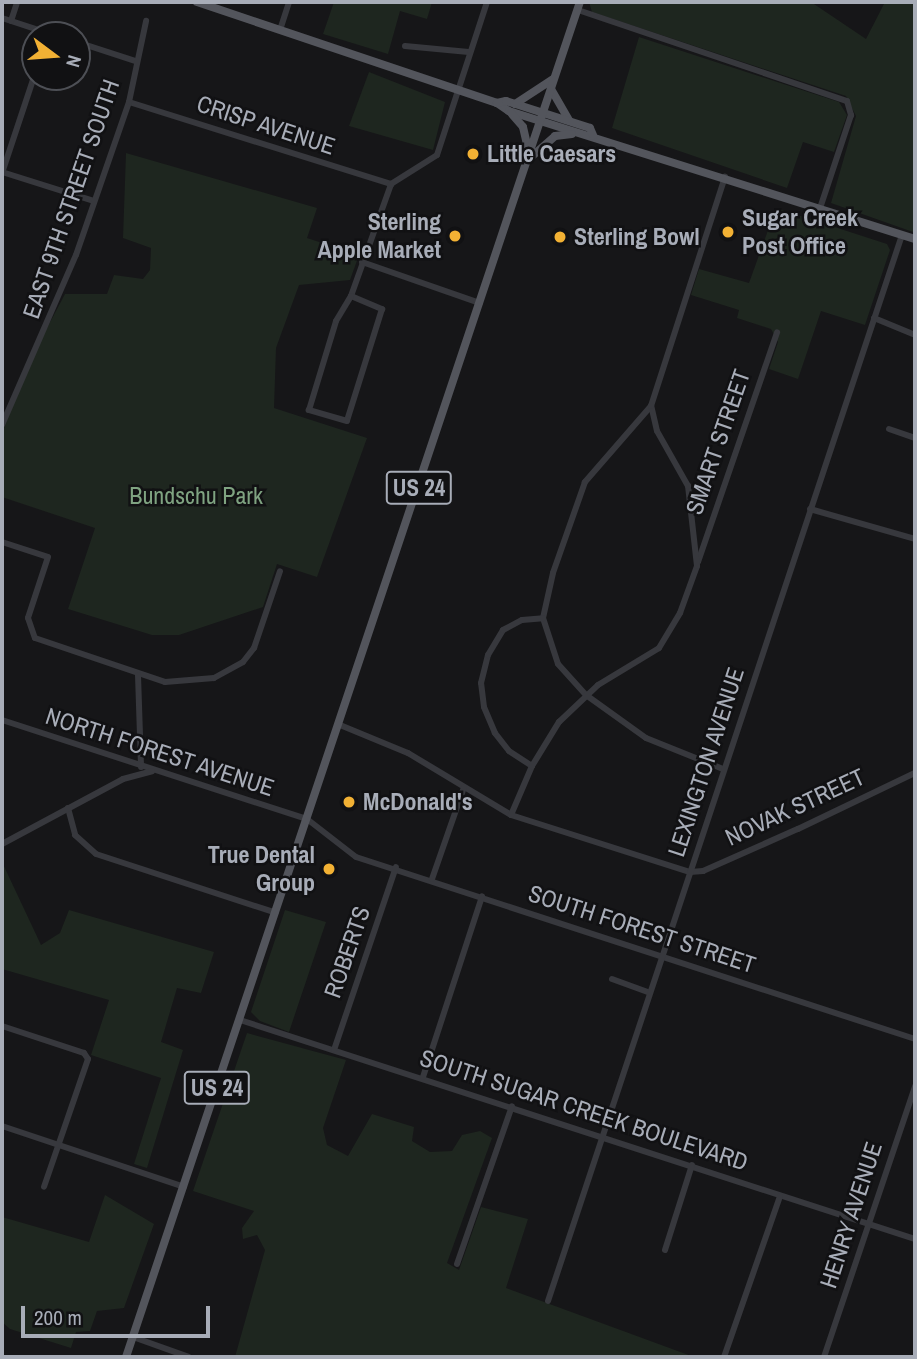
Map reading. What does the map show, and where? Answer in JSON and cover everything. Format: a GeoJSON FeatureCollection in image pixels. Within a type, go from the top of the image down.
{"type":"FeatureCollection","features":[{"type":"Feature","properties":{"kind":"main road"},"geometry":{"type":"LineString","coordinates":[[197,2],[497,103],[509,111],[523,127],[529,157],[555,136],[593,135],[915,239]]}},
{"type":"Feature","properties":{"kind":"main road","name":"US 24"},"geometry":{"type":"LineString","coordinates":[[126,1357],[579,6]]}},
{"type":"Feature","properties":{"kind":"main road"},"geometry":{"type":"LineString","coordinates":[[515,104],[556,77]]}},
{"type":"Feature","properties":{"kind":"main road"},"geometry":{"type":"LineString","coordinates":[[551,89],[571,122]]}},
{"type":"Feature","properties":{"kind":"main road"},"geometry":{"type":"LineString","coordinates":[[497,103],[515,104],[576,134]]}},
{"type":"Feature","properties":{"kind":"main road"},"geometry":{"type":"LineString","coordinates":[[509,111],[571,122],[590,128],[593,135]]}},
{"type":"Feature","properties":{"kind":"street"},"geometry":{"type":"LineString","coordinates":[[11,21],[17,2]]}},
{"type":"Feature","properties":{"kind":"street"},"geometry":{"type":"LineString","coordinates":[[280,30],[289,2]]}},
{"type":"Feature","properties":{"kind":"street"},"geometry":{"type":"LineString","coordinates":[[351,296],[382,309],[347,421],[309,410],[336,321],[351,296],[391,184],[437,155],[486,2]]}},
{"type":"Feature","properties":{"kind":"street"},"geometry":{"type":"LineString","coordinates":[[579,6],[842,98],[849,105],[851,115],[820,208]]}},
{"type":"Feature","properties":{"kind":"street"},"geometry":{"type":"LineString","coordinates":[[2,18],[21,24]]}},
{"type":"Feature","properties":{"kind":"street","name":"EAST 9TH STREET SOUTH"},"geometry":{"type":"LineString","coordinates":[[2,425],[26,362],[50,321],[94,201],[129,102],[135,61],[146,21]]}},
{"type":"Feature","properties":{"kind":"street"},"geometry":{"type":"LineString","coordinates":[[405,46],[469,52]]}},
{"type":"Feature","properties":{"kind":"street"},"geometry":{"type":"LineString","coordinates":[[91,47],[135,61]]}},
{"type":"Feature","properties":{"kind":"street"},"geometry":{"type":"LineString","coordinates":[[29,91],[2,172],[94,201]]}},
{"type":"Feature","properties":{"kind":"street","name":"CRISP AVENUE"},"geometry":{"type":"LineString","coordinates":[[129,102],[391,184]]}},
{"type":"Feature","properties":{"kind":"street"},"geometry":{"type":"LineString","coordinates":[[723,769],[646,738],[586,695],[558,664],[543,618],[556,561],[585,482],[651,406],[725,177]]}},
{"type":"Feature","properties":{"kind":"street","name":"LEXINGTON AVENUE"},"geometry":{"type":"LineString","coordinates":[[548,1301],[660,955],[902,235]]}},
{"type":"Feature","properties":{"kind":"street"},"geometry":{"type":"LineString","coordinates":[[362,262],[481,303]]}},
{"type":"Feature","properties":{"kind":"street"},"geometry":{"type":"LineString","coordinates":[[874,318],[915,335]]}},
{"type":"Feature","properties":{"kind":"street","name":"SMART STREET"},"geometry":{"type":"LineString","coordinates":[[511,815],[532,766],[559,722],[586,695],[659,648],[680,614],[777,332]]}},
{"type":"Feature","properties":{"kind":"street"},"geometry":{"type":"LineString","coordinates":[[651,406],[657,431],[688,486],[697,565]]}},
{"type":"Feature","properties":{"kind":"street"},"geometry":{"type":"LineString","coordinates":[[889,429],[915,438]]}},
{"type":"Feature","properties":{"kind":"street"},"geometry":{"type":"LineString","coordinates":[[810,509],[915,539]]}},
{"type":"Feature","properties":{"kind":"street"},"geometry":{"type":"LineString","coordinates":[[2,542],[48,557],[28,618],[29,629],[35,638],[138,675],[191,683],[214,678],[243,662],[254,648],[280,571]]}},
{"type":"Feature","properties":{"kind":"street"},"geometry":{"type":"LineString","coordinates":[[532,766],[509,751],[495,733],[484,707],[481,683],[488,654],[503,631],[522,620],[543,618]]}},
{"type":"Feature","properties":{"kind":"street"},"geometry":{"type":"LineString","coordinates":[[138,675],[141,767]]}},
{"type":"Feature","properties":{"kind":"street","name":"NORTH FOREST AVENUE"},"geometry":{"type":"LineString","coordinates":[[2,720],[152,771],[307,819]]}},
{"type":"Feature","properties":{"kind":"street"},"geometry":{"type":"LineString","coordinates":[[340,725],[408,753],[511,815],[690,872]]}},
{"type":"Feature","properties":{"kind":"street"},"geometry":{"type":"LineString","coordinates":[[2,844],[123,779],[152,771]]}},
{"type":"Feature","properties":{"kind":"street","name":"NOVAK STREET"},"geometry":{"type":"LineString","coordinates":[[690,872],[703,871],[799,829],[915,773]]}},
{"type":"Feature","properties":{"kind":"street"},"geometry":{"type":"LineString","coordinates":[[432,879],[464,787]]}},
{"type":"Feature","properties":{"kind":"street"},"geometry":{"type":"LineString","coordinates":[[68,808],[75,835],[96,855],[275,913]]}},
{"type":"Feature","properties":{"kind":"street","name":"SOUTH FOREST STREET"},"geometry":{"type":"LineString","coordinates":[[307,819],[356,857],[396,867],[915,1039]]}},
{"type":"Feature","properties":{"kind":"street","name":"ROBERTS"},"geometry":{"type":"LineString","coordinates":[[334,1050],[396,867]]}},
{"type":"Feature","properties":{"kind":"street"},"geometry":{"type":"LineString","coordinates":[[423,1077],[482,896]]}},
{"type":"Feature","properties":{"kind":"street"},"geometry":{"type":"LineString","coordinates":[[611,979],[648,992]]}},
{"type":"Feature","properties":{"kind":"street","name":"SOUTH SUGAR CREEK BOULEVARD"},"geometry":{"type":"LineString","coordinates":[[240,1020],[423,1077],[915,1239]]}},
{"type":"Feature","properties":{"kind":"street"},"geometry":{"type":"LineString","coordinates":[[2,1026],[86,1054],[44,1187]]}},
{"type":"Feature","properties":{"kind":"street","name":"HENRY AVENUE"},"geometry":{"type":"LineString","coordinates":[[824,1357],[915,1086]]}},
{"type":"Feature","properties":{"kind":"street"},"geometry":{"type":"LineString","coordinates":[[457,1264],[512,1106]]}},
{"type":"Feature","properties":{"kind":"street"},"geometry":{"type":"LineString","coordinates":[[2,1126],[184,1187]]}},
{"type":"Feature","properties":{"kind":"street"},"geometry":{"type":"LineString","coordinates":[[665,1250],[692,1165]]}},
{"type":"Feature","properties":{"kind":"street"},"geometry":{"type":"LineString","coordinates":[[723,1357],[780,1196]]}},
{"type":"Feature","properties":{"kind":"street"},"geometry":{"type":"LineString","coordinates":[[133,1337],[189,1357]]}},
{"type":"Feature","properties":{"kind":"green space"},"geometry":{"type":"Polygon","coordinates":[[[334,2],[432,2],[427,19],[400,11],[388,54],[323,34],[334,2]]]}},
{"type":"Feature","properties":{"kind":"green space"},"geometry":{"type":"Polygon","coordinates":[[[589,2],[811,2],[866,39],[885,2],[915,2],[913,232],[831,203],[856,116],[846,96],[592,12],[589,2]]]}},
{"type":"Feature","properties":{"kind":"green space"},"geometry":{"type":"Polygon","coordinates":[[[639,37],[839,102],[847,115],[834,152],[803,142],[787,188],[612,128],[639,37]]]}},
{"type":"Feature","properties":{"kind":"green space"},"geometry":{"type":"Polygon","coordinates":[[[369,72],[445,102],[433,150],[349,126],[369,72]]]}},
{"type":"Feature","properties":{"kind":"green space","name":"Bundschu Park"},"geometry":{"type":"Polygon","coordinates":[[[126,153],[317,208],[307,238],[359,255],[350,280],[299,285],[276,348],[274,408],[367,438],[317,577],[277,564],[263,607],[179,635],[152,635],[68,609],[95,528],[2,497],[2,433],[29,362],[65,294],[107,294],[114,275],[143,279],[150,270],[151,248],[123,238],[126,153]]]}},
{"type":"Feature","properties":{"kind":"green space"},"geometry":{"type":"Polygon","coordinates":[[[776,208],[887,244],[890,250],[865,325],[821,311],[798,379],[769,369],[778,342],[771,329],[737,318],[739,310],[691,295],[699,269],[749,283],[776,208]]]}},
{"type":"Feature","properties":{"kind":"green space"},"geometry":{"type":"Polygon","coordinates":[[[2,862],[41,945],[60,933],[69,910],[214,952],[201,993],[177,988],[161,1042],[183,1050],[147,1168],[134,1164],[161,1078],[91,1055],[109,1000],[2,969],[2,862]]]}},
{"type":"Feature","properties":{"kind":"green space"},"geometry":{"type":"Polygon","coordinates":[[[285,910],[326,922],[289,1032],[260,1021],[251,1012],[285,910]]]}},
{"type":"Feature","properties":{"kind":"green space"},"geometry":{"type":"Polygon","coordinates":[[[247,1033],[346,1060],[323,1128],[327,1145],[348,1156],[372,1114],[414,1127],[412,1141],[430,1152],[452,1151],[462,1135],[480,1131],[492,1138],[447,1263],[459,1270],[481,1207],[528,1219],[506,1288],[694,1357],[235,1357],[265,1250],[257,1235],[243,1239],[242,1228],[254,1211],[193,1191],[247,1033]]]}},
{"type":"Feature","properties":{"kind":"green space"},"geometry":{"type":"Polygon","coordinates":[[[105,1195],[154,1224],[124,1308],[97,1311],[90,1331],[76,1332],[71,1348],[10,1329],[2,1322],[2,1217],[89,1242],[105,1195]]]}},
{"type":"Feature","properties":{"kind":"place","name":"Little Caesars"},"geometry":{"type":"Point","coordinates":[473,154]}},
{"type":"Feature","properties":{"kind":"place","name":"Sugar Creek Post Office"},"geometry":{"type":"Point","coordinates":[728,232]}},
{"type":"Feature","properties":{"kind":"place","name":"Sterling Apple Market"},"geometry":{"type":"Point","coordinates":[455,236]}},
{"type":"Feature","properties":{"kind":"place","name":"Sterling Bowl"},"geometry":{"type":"Point","coordinates":[560,237]}},
{"type":"Feature","properties":{"kind":"place","name":"McDonald's"},"geometry":{"type":"Point","coordinates":[349,802]}},
{"type":"Feature","properties":{"kind":"place","name":"True Dental Group"},"geometry":{"type":"Point","coordinates":[329,869]}}]}
